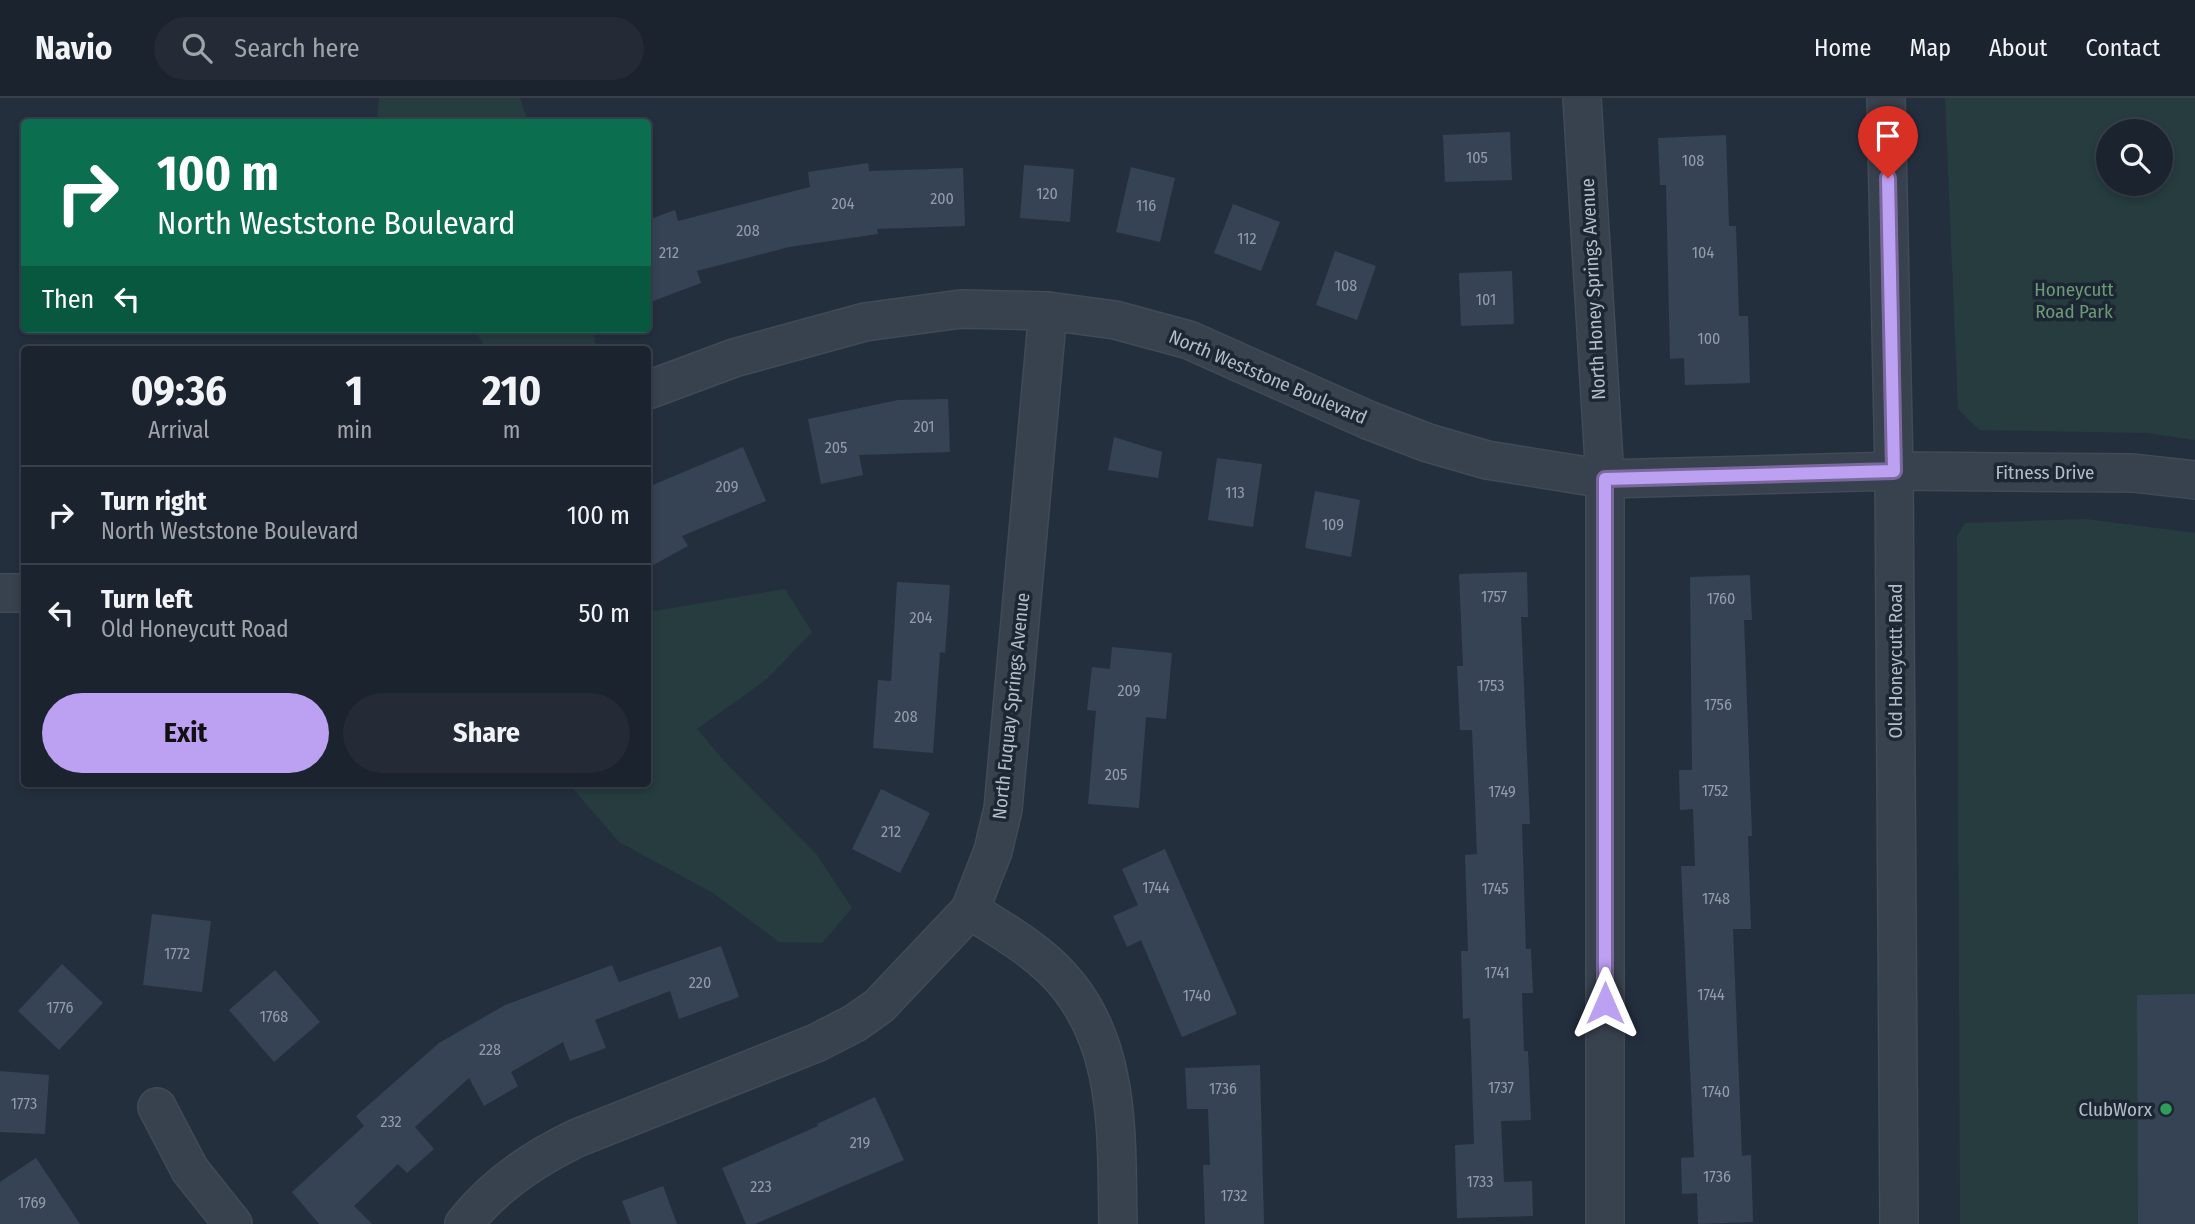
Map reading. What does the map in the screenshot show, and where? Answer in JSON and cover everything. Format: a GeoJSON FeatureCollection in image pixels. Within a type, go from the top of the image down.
{"type":"FeatureCollection","features":[{"type":"Feature","properties":{"kind":"street","name":"North Honey Springs Avenue"},"geometry":{"type":"LineString","coordinates":[[1582,98],[1605,479],[1605,1224]]}},
{"type":"Feature","properties":{"kind":"street","name":"Old Honeycutt Road"},"geometry":{"type":"LineString","coordinates":[[1886,98],[1894,471],[1899,1224]]}},
{"type":"Feature","properties":{"kind":"street","name":"North Weststone Boulevard"},"geometry":{"type":"LineString","coordinates":[[651,389],[734,358],[865,322],[961,309],[1048,311],[1115,320],[1189,340],[1368,420],[1428,443],[1487,460],[1605,479],[1894,471]]}},
{"type":"Feature","properties":{"kind":"street","name":"North Fuquay Springs Avenue"},"geometry":{"type":"LineString","coordinates":[[464,1224],[491,1193],[540,1156],[577,1138],[816,1042],[855,1023],[903,984],[970,909],[993,851],[1003,810],[1048,311]]}},
{"type":"Feature","properties":{"kind":"street","name":"Fitness Drive"},"geometry":{"type":"LineString","coordinates":[[1894,471],[2133,473],[2195,480]]}},
{"type":"Feature","properties":{"kind":"street"},"geometry":{"type":"LineString","coordinates":[[0,593],[21,593]]}},
{"type":"Feature","properties":{"kind":"street"},"geometry":{"type":"LineString","coordinates":[[970,909],[1034,951],[1055,970],[1078,1000],[1097,1037],[1111,1076],[1116,1111],[1118,1224]]}},
{"type":"Feature","properties":{"kind":"street"},"geometry":{"type":"LineString","coordinates":[[157,1107],[190,1170],[233,1224]]}},
{"type":"Feature","properties":{"kind":"green space"},"geometry":{"type":"Polygon","coordinates":[[[379,98],[520,98],[527,119],[377,119],[379,98]]]}},
{"type":"Feature","properties":{"kind":"green space","name":"Honeycutt Road Park"},"geometry":{"type":"Polygon","coordinates":[[[1945,98],[2195,98],[2195,440],[2147,433],[1979,430],[1958,409],[1945,98]]]}},
{"type":"Feature","properties":{"kind":"green space"},"geometry":{"type":"Polygon","coordinates":[[[476,333],[594,333],[595,346],[485,346],[476,333]]]}},
{"type":"Feature","properties":{"kind":"green space"},"geometry":{"type":"Polygon","coordinates":[[[2086,519],[2195,533],[2195,1224],[1960,1224],[1957,536],[1965,523],[2086,519]]]}},
{"type":"Feature","properties":{"kind":"green space"},"geometry":{"type":"Polygon","coordinates":[[[785,589],[812,632],[767,679],[697,729],[726,763],[817,855],[852,908],[822,943],[779,942],[713,893],[619,842],[572,787],[651,787],[651,611],[785,589]]]}},
{"type":"Feature","properties":{"kind":"building"},"geometry":{"type":"Polygon","coordinates":[[[1510,132],[1512,180],[1445,182],[1443,135],[1510,132]]]}},
{"type":"Feature","properties":{"kind":"building"},"geometry":{"type":"Polygon","coordinates":[[[1726,135],[1729,226],[1736,226],[1739,316],[1748,316],[1750,383],[1685,385],[1684,358],[1670,359],[1666,185],[1660,185],[1658,138],[1726,135]]]}},
{"type":"Feature","properties":{"kind":"building"},"geometry":{"type":"Polygon","coordinates":[[[868,163],[869,171],[963,168],[965,226],[877,229],[878,234],[789,247],[697,271],[701,283],[651,302],[651,219],[675,210],[678,221],[810,187],[808,172],[868,163]]]}},
{"type":"Feature","properties":{"kind":"building"},"geometry":{"type":"Polygon","coordinates":[[[1024,165],[1074,169],[1070,222],[1020,218],[1024,165]]]}},
{"type":"Feature","properties":{"kind":"building"},"geometry":{"type":"Polygon","coordinates":[[[1131,167],[1175,178],[1160,242],[1116,232],[1131,167]]]}},
{"type":"Feature","properties":{"kind":"building"},"geometry":{"type":"Polygon","coordinates":[[[1233,204],[1280,222],[1261,271],[1214,253],[1233,204]]]}},
{"type":"Feature","properties":{"kind":"building"},"geometry":{"type":"Polygon","coordinates":[[[1335,251],[1376,266],[1357,320],[1316,305],[1335,251]]]}},
{"type":"Feature","properties":{"kind":"building"},"geometry":{"type":"Polygon","coordinates":[[[1512,271],[1514,324],[1461,326],[1459,273],[1512,271]]]}},
{"type":"Feature","properties":{"kind":"building"},"geometry":{"type":"Polygon","coordinates":[[[948,399],[950,452],[859,455],[863,475],[821,484],[808,419],[898,400],[948,399]]]}},
{"type":"Feature","properties":{"kind":"building"},"geometry":{"type":"Polygon","coordinates":[[[1114,437],[1162,452],[1158,478],[1108,470],[1114,437]]]}},
{"type":"Feature","properties":{"kind":"building"},"geometry":{"type":"Polygon","coordinates":[[[743,447],[766,501],[682,536],[688,546],[651,566],[651,486],[743,447]]]}},
{"type":"Feature","properties":{"kind":"building"},"geometry":{"type":"Polygon","coordinates":[[[1217,458],[1262,464],[1253,527],[1208,520],[1217,458]]]}},
{"type":"Feature","properties":{"kind":"building"},"geometry":{"type":"Polygon","coordinates":[[[1315,491],[1360,500],[1351,557],[1305,548],[1315,491]]]}},
{"type":"Feature","properties":{"kind":"building"},"geometry":{"type":"Polygon","coordinates":[[[1527,572],[1528,617],[1521,617],[1530,824],[1522,824],[1526,949],[1531,949],[1533,993],[1522,993],[1524,1051],[1528,1051],[1531,1120],[1501,1121],[1504,1182],[1532,1181],[1533,1216],[1457,1218],[1455,1145],[1474,1144],[1470,1018],[1463,1019],[1461,951],[1468,951],[1465,855],[1477,854],[1472,730],[1460,730],[1457,666],[1463,666],[1459,574],[1527,572]]]}},
{"type":"Feature","properties":{"kind":"building"},"geometry":{"type":"Polygon","coordinates":[[[1750,575],[1752,620],[1744,620],[1752,836],[1748,836],[1751,929],[1733,929],[1742,1156],[1751,1155],[1753,1222],[1698,1224],[1697,1193],[1682,1194],[1681,1158],[1694,1157],[1681,866],[1695,866],[1693,809],[1680,810],[1679,770],[1692,770],[1690,577],[1750,575]]]}},
{"type":"Feature","properties":{"kind":"building"},"geometry":{"type":"Polygon","coordinates":[[[897,582],[950,585],[945,653],[940,652],[933,753],[873,748],[878,680],[891,681],[897,582]]]}},
{"type":"Feature","properties":{"kind":"building"},"geometry":{"type":"Polygon","coordinates":[[[1112,647],[1172,653],[1166,719],[1146,717],[1139,808],[1088,804],[1096,711],[1087,710],[1092,667],[1110,669],[1112,647]]]}},
{"type":"Feature","properties":{"kind":"building"},"geometry":{"type":"Polygon","coordinates":[[[881,789],[930,813],[900,873],[852,849],[881,789]]]}},
{"type":"Feature","properties":{"kind":"building"},"geometry":{"type":"Polygon","coordinates":[[[1165,849],[1237,1014],[1182,1037],[1141,940],[1127,947],[1113,916],[1138,905],[1122,869],[1165,849]]]}},
{"type":"Feature","properties":{"kind":"building"},"geometry":{"type":"Polygon","coordinates":[[[152,914],[211,921],[202,992],[143,985],[152,914]]]}},
{"type":"Feature","properties":{"kind":"building"},"geometry":{"type":"Polygon","coordinates":[[[721,946],[739,997],[679,1019],[670,991],[595,1020],[606,1048],[570,1061],[563,1042],[511,1072],[518,1086],[484,1106],[469,1078],[415,1127],[434,1149],[407,1173],[398,1164],[354,1206],[372,1224],[319,1224],[292,1192],[364,1126],[356,1116],[439,1043],[505,1005],[612,965],[619,982],[721,946]]]}},
{"type":"Feature","properties":{"kind":"building"},"geometry":{"type":"Polygon","coordinates":[[[62,964],[103,1003],[59,1050],[18,1011],[62,964]]]}},
{"type":"Feature","properties":{"kind":"building"},"geometry":{"type":"Polygon","coordinates":[[[275,970],[320,1022],[274,1062],[229,1010],[275,970]]]}},
{"type":"Feature","properties":{"kind":"building","name":"ClubWorx"},"geometry":{"type":"Polygon","coordinates":[[[2195,994],[2195,1224],[2138,1224],[2137,995],[2195,994]]]}},
{"type":"Feature","properties":{"kind":"building"},"geometry":{"type":"Polygon","coordinates":[[[1260,1065],[1264,1224],[1205,1224],[1203,1165],[1210,1165],[1208,1109],[1187,1109],[1185,1068],[1260,1065]]]}},
{"type":"Feature","properties":{"kind":"building"},"geometry":{"type":"Polygon","coordinates":[[[0,1071],[49,1075],[45,1134],[0,1132],[0,1071]]]}},
{"type":"Feature","properties":{"kind":"building"},"geometry":{"type":"Polygon","coordinates":[[[875,1097],[904,1160],[755,1224],[746,1224],[722,1168],[818,1126],[817,1124],[875,1097]]]}},
{"type":"Feature","properties":{"kind":"building"},"geometry":{"type":"Polygon","coordinates":[[[36,1158],[80,1224],[0,1224],[0,1182],[36,1158]]]}},
{"type":"Feature","properties":{"kind":"building"},"geometry":{"type":"Polygon","coordinates":[[[663,1186],[677,1224],[631,1224],[622,1201],[663,1186]]]}},
{"type":"Feature","properties":{"kind":"place","name":"ClubWorx"},"geometry":{"type":"Point","coordinates":[2166,1109]}},
{"type":"Feature","properties":{"kind":"route"},"geometry":{"type":"LineString","coordinates":[[1605,1003],[1605,479],[1894,471],[1888,178]]}}]}
